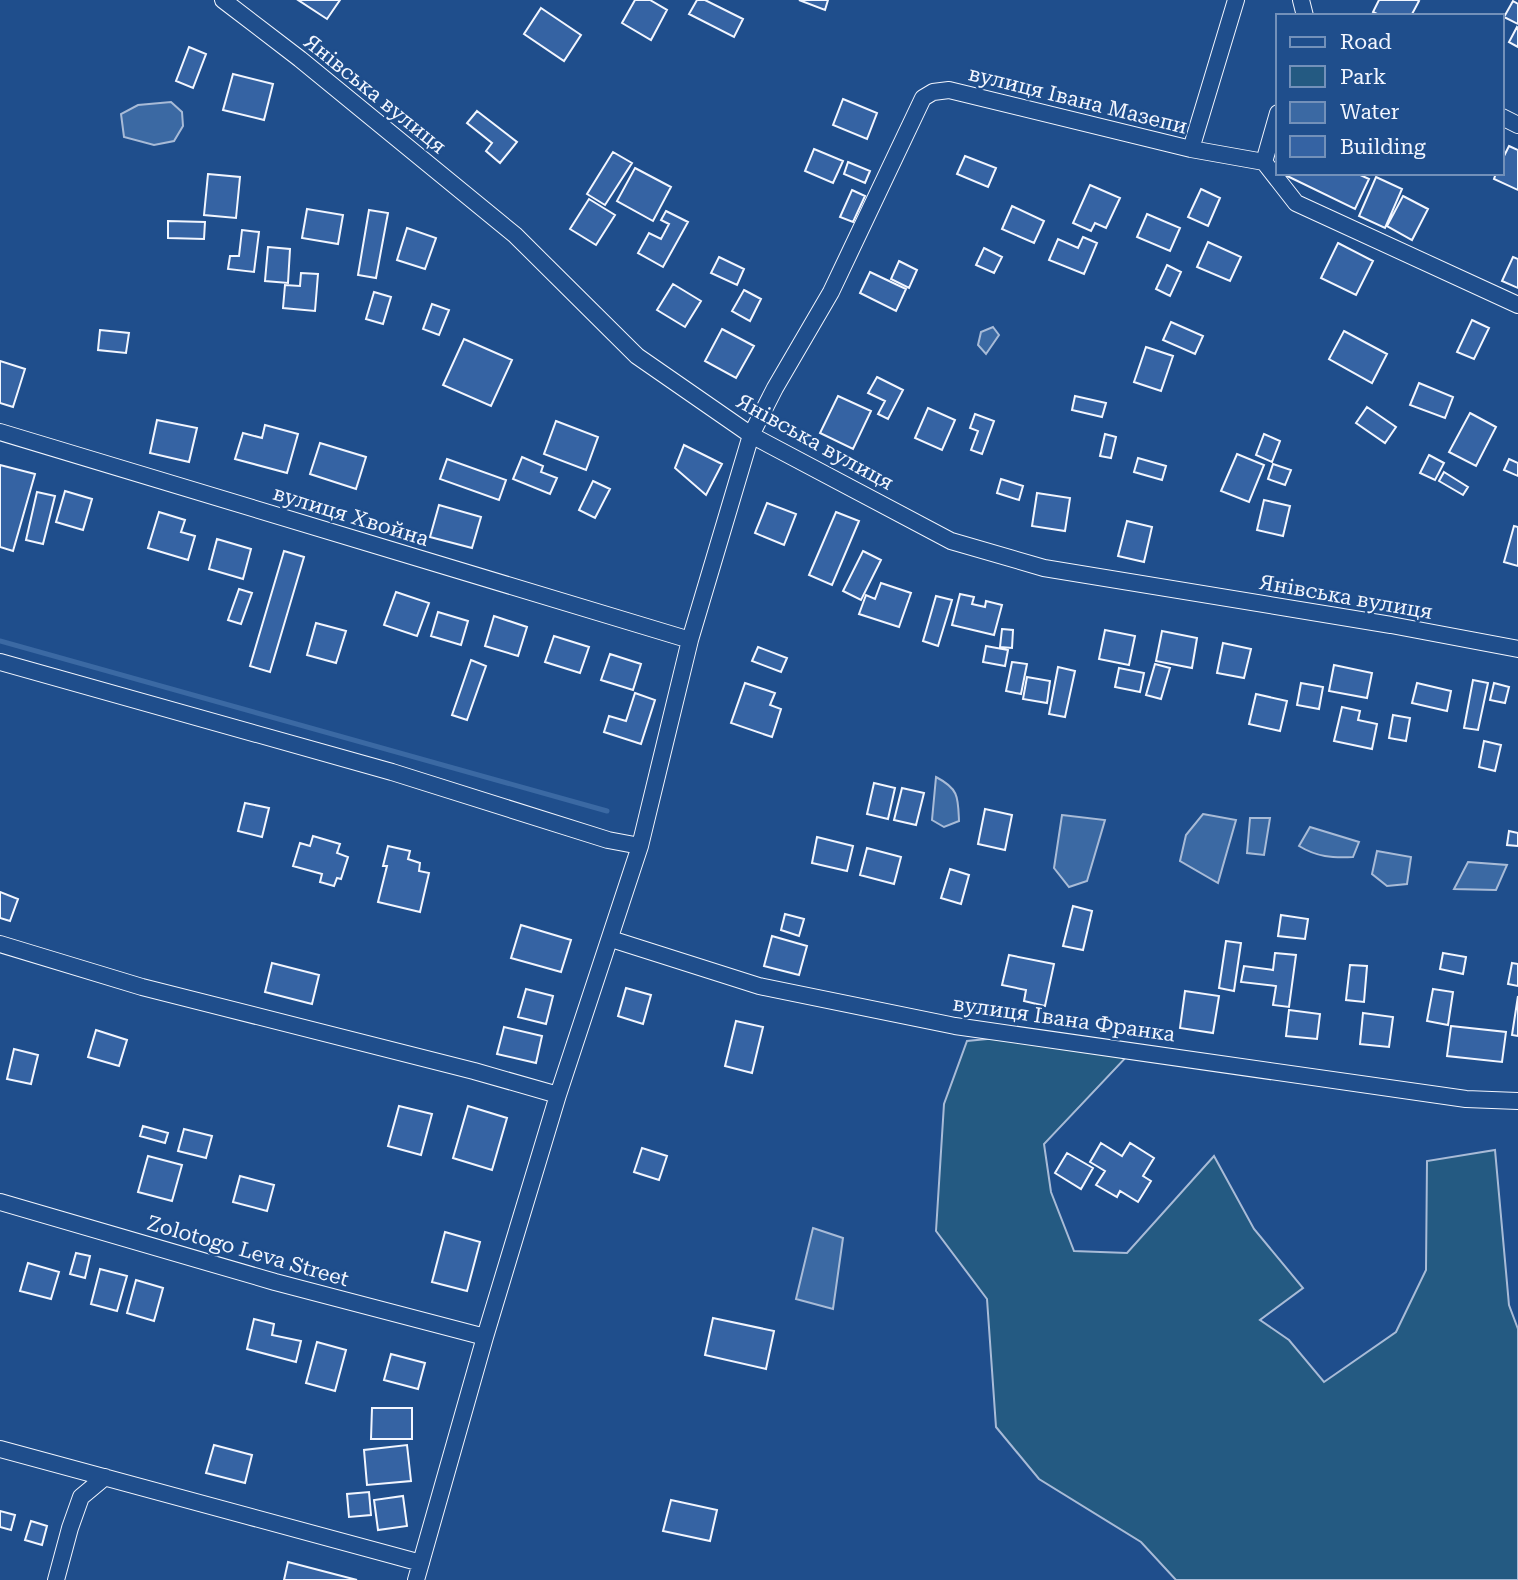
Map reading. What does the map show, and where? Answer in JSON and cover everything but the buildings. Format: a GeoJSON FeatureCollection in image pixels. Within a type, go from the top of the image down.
{"type":"FeatureCollection","features":[{"type":"Feature","properties":{"kind":"street","name":"Янівська вулиця"},"geometry":{"type":"LineString","coordinates":[[223,0],[300,59],[515,235],[637,356],[751,435],[951,541],[1044,568],[1391,625],[1518,649]]}},
{"type":"Feature","properties":{"kind":"street"},"geometry":{"type":"LineString","coordinates":[[1191,149],[1236,0]]}},
{"type":"Feature","properties":{"kind":"street","name":"вулиця Івана Мазепи"},"geometry":{"type":"LineString","coordinates":[[416,1580],[558,1095],[640,846],[690,640],[751,435],[831,292],[923,98],[933,92],[949,90],[1191,149],[1264,162]]}},
{"type":"Feature","properties":{"kind":"street"},"geometry":{"type":"LineString","coordinates":[[1276,120],[1264,162],[1296,203],[1518,305]]}},
{"type":"Feature","properties":{"kind":"street","name":"вулиця Хвойна"},"geometry":{"type":"LineString","coordinates":[[0,432],[690,640]]}},
{"type":"Feature","properties":{"kind":"street"},"geometry":{"type":"LineString","coordinates":[[0,662],[392,772],[608,840],[640,846]]}},
{"type":"Feature","properties":{"kind":"street","name":"вулиця Івана Франка"},"geometry":{"type":"LineString","coordinates":[[611,939],[759,986],[955,1026],[1466,1099],[1518,1101]]}},
{"type":"Feature","properties":{"kind":"street"},"geometry":{"type":"LineString","coordinates":[[0,944],[142,987],[558,1095]]}},
{"type":"Feature","properties":{"kind":"street","name":"Zolotogo Leva Street"},"geometry":{"type":"LineString","coordinates":[[0,1202],[275,1282],[485,1337]]}},
{"type":"Feature","properties":{"kind":"street"},"geometry":{"type":"LineString","coordinates":[[0,1450],[421,1563]]}},
{"type":"Feature","properties":{"kind":"street"},"geometry":{"type":"LineString","coordinates":[[56,1580],[81,1497],[105,1477]]}},
{"type":"Feature","properties":{"kind":"green space"},"geometry":{"type":"Polygon","coordinates":[[[1039,1034],[1132,1051],[1044,1144],[1051,1192],[1074,1251],[1127,1253],[1214,1156],[1254,1229],[1303,1288],[1260,1320],[1289,1340],[1324,1382],[1396,1332],[1426,1270],[1427,1161],[1495,1150],[1509,1305],[1518,1329],[1518,1580],[1176,1580],[1141,1542],[1039,1479],[996,1427],[987,1299],[936,1231],[944,1104],[967,1041],[1039,1034]]]}},
{"type":"Feature","properties":{"kind":"water"},"geometry":{"type":"Polygon","coordinates":[[[171,102],[182,112],[183,126],[174,141],[154,145],[124,137],[121,114],[138,105],[171,102]]]}},
{"type":"Feature","properties":{"kind":"water"},"geometry":{"type":"Polygon","coordinates":[[[993,327],[999,335],[986,354],[978,345],[981,332],[993,327]]]}},
{"type":"Feature","properties":{"kind":"water"},"geometry":{"type":"Polygon","coordinates":[[[936,777],[953,790],[957,800],[959,821],[944,827],[932,820],[936,777]]]}},
{"type":"Feature","properties":{"kind":"water"},"geometry":{"type":"Polygon","coordinates":[[[1203,814],[1236,820],[1218,883],[1180,861],[1186,835],[1203,814]]]}},
{"type":"Feature","properties":{"kind":"water"},"geometry":{"type":"Polygon","coordinates":[[[1062,815],[1105,820],[1087,881],[1069,887],[1054,868],[1062,815]]]}},
{"type":"Feature","properties":{"kind":"water"},"geometry":{"type":"Polygon","coordinates":[[[1250,818],[1270,818],[1264,855],[1247,853],[1250,818]]]}},
{"type":"Feature","properties":{"kind":"water"},"geometry":{"type":"Polygon","coordinates":[[[1310,827],[1359,842],[1353,857],[1325,856],[1299,846],[1310,827]]]}},
{"type":"Feature","properties":{"kind":"water"},"geometry":{"type":"Polygon","coordinates":[[[1377,851],[1411,857],[1407,884],[1387,886],[1372,874],[1377,851]]]}},
{"type":"Feature","properties":{"kind":"water"},"geometry":{"type":"Polygon","coordinates":[[[1468,862],[1507,865],[1496,890],[1454,889],[1468,862]]]}},
{"type":"Feature","properties":{"kind":"water"},"geometry":{"type":"Polygon","coordinates":[[[813,1228],[843,1238],[833,1309],[796,1299],[813,1228]]]}},
{"type":"Feature","properties":{"kind":"waterway"},"geometry":{"type":"LineString","coordinates":[[0,641],[607,811]]}}]}
